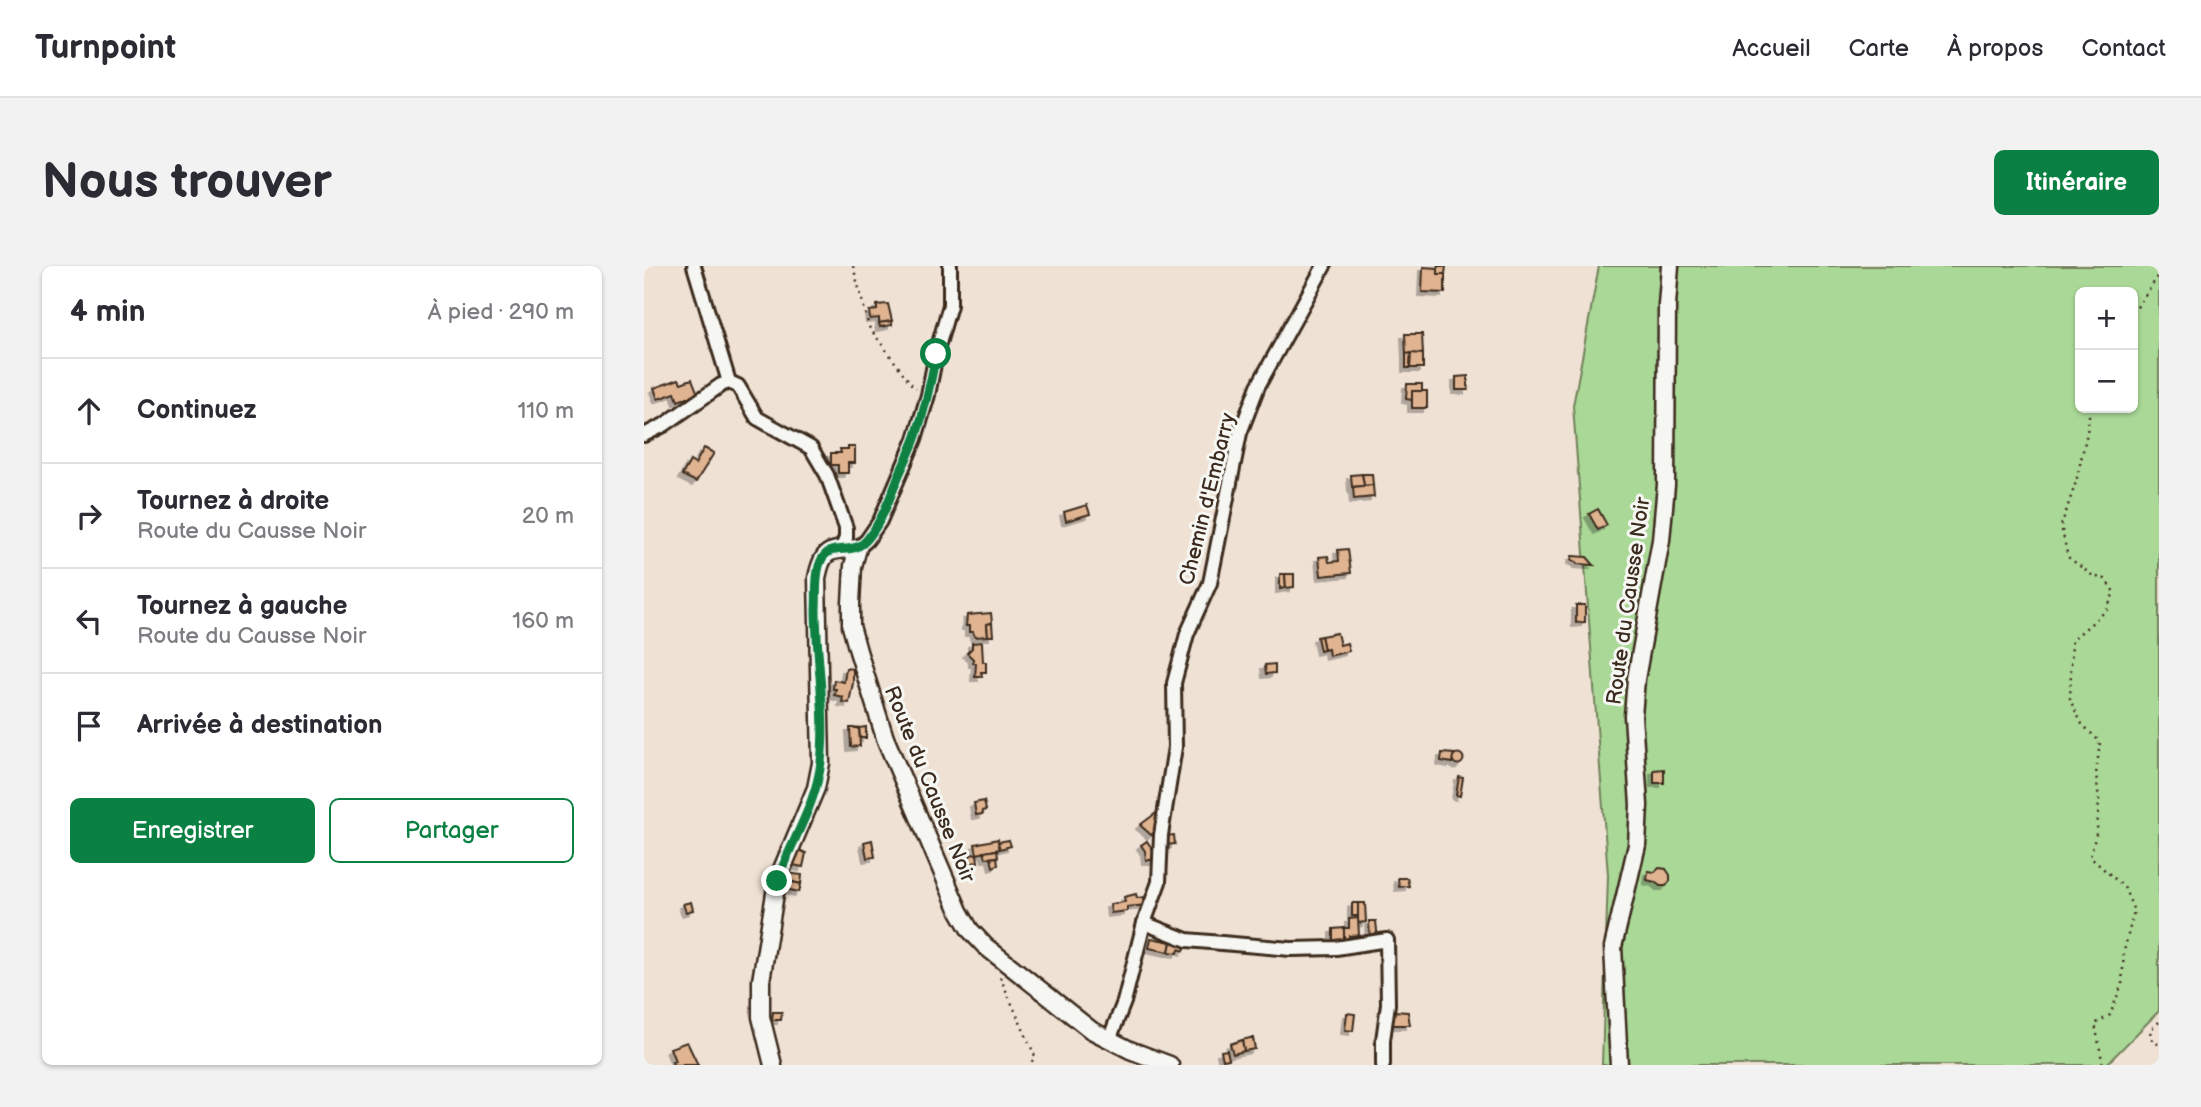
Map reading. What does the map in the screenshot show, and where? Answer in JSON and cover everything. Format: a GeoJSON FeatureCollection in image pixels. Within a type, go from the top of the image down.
{"type":"FeatureCollection","features":[{"type":"Feature","properties":{"kind":"street"},"geometry":{"type":"LineString","coordinates":[[694,266],[729,382],[738,386],[757,418],[811,448],[820,459],[846,528],[846,538],[841,550]]}},
{"type":"Feature","properties":{"kind":"street"},"geometry":{"type":"LineString","coordinates":[[773,1065],[761,1017],[761,981],[777,881],[816,788],[821,762],[817,578],[824,555],[831,550],[858,548],[867,540],[880,521],[915,439],[950,306],[950,266]]}},
{"type":"Feature","properties":{"kind":"street","name":"Chemin d'Embarry"},"geometry":{"type":"LineString","coordinates":[[1109,1040],[1124,1002],[1144,923],[1159,882],[1161,835],[1175,747],[1174,683],[1187,634],[1210,583],[1240,433],[1258,386],[1324,266]]}},
{"type":"Feature","properties":{"kind":"street","name":"Route du Causse Noir"},"geometry":{"type":"LineString","coordinates":[[1619,1065],[1613,947],[1637,845],[1639,804],[1633,716],[1636,679],[1661,540],[1666,485],[1667,305],[1670,266]]}},
{"type":"Feature","properties":{"kind":"street"},"geometry":{"type":"LineString","coordinates":[[644,435],[729,382]]}},
{"type":"Feature","properties":{"kind":"street","name":"Route du Causse Noir"},"geometry":{"type":"LineString","coordinates":[[858,548],[853,566],[851,626],[861,664],[885,738],[970,930],[985,946],[1091,1030],[1170,1065]]}},
{"type":"Feature","properties":{"kind":"street"},"geometry":{"type":"LineString","coordinates":[[1144,923],[1187,940],[1290,949],[1336,948],[1387,940],[1388,1004],[1383,1065]]}},
{"type":"Feature","properties":{"kind":"path"},"geometry":{"type":"LineString","coordinates":[[853,266],[869,327],[912,385],[928,395]]}},
{"type":"Feature","properties":{"kind":"path"},"geometry":{"type":"LineString","coordinates":[[2138,306],[2159,275]]}},
{"type":"Feature","properties":{"kind":"path"},"geometry":{"type":"LineString","coordinates":[[2089,413],[2076,482],[2061,526],[2068,557],[2093,576],[2105,579],[2115,592],[2107,610],[2072,640],[2070,700],[2082,724],[2100,742],[2096,774],[2099,800],[2097,830],[2090,858],[2124,887],[2134,911],[2124,951],[2122,984],[2110,1015],[2095,1024],[2103,1065]]}},
{"type":"Feature","properties":{"kind":"path"},"geometry":{"type":"LineString","coordinates":[[997,971],[1035,1056],[1030,1065]]}},
{"type":"Feature","properties":{"kind":"path"},"geometry":{"type":"LineString","coordinates":[[2159,1022],[2150,1030],[2151,1039],[2159,1045]]}},
{"type":"Feature","properties":{"kind":"green space"},"geometry":{"type":"Polygon","coordinates":[[[1599,266],[2159,266],[2159,1011],[2106,1065],[1602,1065],[1608,875],[1573,406],[1599,266]]]}},
{"type":"Feature","properties":{"kind":"building"},"geometry":{"type":"Polygon","coordinates":[[[1438,266],[1446,266],[1445,274],[1438,274],[1438,266]]]}},
{"type":"Feature","properties":{"kind":"building"},"geometry":{"type":"Polygon","coordinates":[[[1423,267],[1438,268],[1438,274],[1445,274],[1445,293],[1422,292],[1423,267]]]}},
{"type":"Feature","properties":{"kind":"building"},"geometry":{"type":"Polygon","coordinates":[[[888,304],[892,321],[879,323],[879,318],[870,319],[869,311],[877,310],[877,305],[888,304]]]}},
{"type":"Feature","properties":{"kind":"building"},"geometry":{"type":"Polygon","coordinates":[[[892,321],[892,325],[880,327],[879,323],[892,321]]]}},
{"type":"Feature","properties":{"kind":"building"},"geometry":{"type":"Polygon","coordinates":[[[1405,334],[1422,334],[1423,354],[1406,354],[1405,334]]]}},
{"type":"Feature","properties":{"kind":"building"},"geometry":{"type":"Polygon","coordinates":[[[1411,353],[1410,368],[1406,368],[1406,354],[1411,353]]]}},
{"type":"Feature","properties":{"kind":"building"},"geometry":{"type":"Polygon","coordinates":[[[1411,353],[1423,354],[1423,368],[1410,368],[1411,353]]]}},
{"type":"Feature","properties":{"kind":"building"},"geometry":{"type":"Polygon","coordinates":[[[1468,376],[1468,390],[1456,390],[1456,377],[1468,376]]]}},
{"type":"Feature","properties":{"kind":"building"},"geometry":{"type":"Polygon","coordinates":[[[679,379],[681,383],[692,379],[698,394],[678,401],[675,393],[658,399],[654,388],[679,379]]]}},
{"type":"Feature","properties":{"kind":"building"},"geometry":{"type":"Polygon","coordinates":[[[1407,384],[1422,384],[1422,391],[1412,391],[1412,400],[1406,399],[1407,384]]]}},
{"type":"Feature","properties":{"kind":"building"},"geometry":{"type":"Polygon","coordinates":[[[1412,391],[1427,391],[1427,408],[1412,408],[1412,391]]]}},
{"type":"Feature","properties":{"kind":"building"},"geometry":{"type":"Polygon","coordinates":[[[855,447],[855,463],[848,463],[848,473],[838,473],[838,465],[831,465],[831,453],[841,453],[840,449],[855,447]]]}},
{"type":"Feature","properties":{"kind":"building"},"geometry":{"type":"Polygon","coordinates":[[[704,448],[714,453],[696,482],[682,475],[690,461],[695,464],[704,448]]]}},
{"type":"Feature","properties":{"kind":"building"},"geometry":{"type":"Polygon","coordinates":[[[1362,474],[1372,474],[1373,485],[1364,486],[1362,474]]]}},
{"type":"Feature","properties":{"kind":"building"},"geometry":{"type":"Polygon","coordinates":[[[1362,474],[1364,486],[1352,487],[1351,475],[1362,474]]]}},
{"type":"Feature","properties":{"kind":"building"},"geometry":{"type":"Polygon","coordinates":[[[1373,485],[1374,497],[1354,499],[1353,487],[1373,485]]]}},
{"type":"Feature","properties":{"kind":"building"},"geometry":{"type":"Polygon","coordinates":[[[1087,505],[1090,514],[1066,521],[1064,512],[1087,505]]]}},
{"type":"Feature","properties":{"kind":"building"},"geometry":{"type":"Polygon","coordinates":[[[1598,509],[1607,525],[1598,530],[1589,514],[1598,509]]]}},
{"type":"Feature","properties":{"kind":"building"},"geometry":{"type":"Polygon","coordinates":[[[1348,549],[1351,573],[1321,576],[1319,557],[1328,556],[1329,562],[1339,561],[1338,550],[1348,549]]]}},
{"type":"Feature","properties":{"kind":"building"},"geometry":{"type":"Polygon","coordinates":[[[1572,556],[1587,557],[1594,565],[1577,564],[1571,560],[1572,556]]]}},
{"type":"Feature","properties":{"kind":"building"},"geometry":{"type":"Polygon","coordinates":[[[1280,574],[1285,574],[1286,588],[1280,589],[1280,574]]]}},
{"type":"Feature","properties":{"kind":"building"},"geometry":{"type":"Polygon","coordinates":[[[1285,574],[1294,574],[1294,587],[1286,588],[1285,574]]]}},
{"type":"Feature","properties":{"kind":"building"},"geometry":{"type":"Polygon","coordinates":[[[1576,605],[1585,605],[1585,622],[1576,623],[1576,605]]]}},
{"type":"Feature","properties":{"kind":"building"},"geometry":{"type":"Polygon","coordinates":[[[991,613],[992,623],[987,624],[988,636],[975,637],[973,632],[969,632],[969,626],[966,626],[967,615],[991,613]]]}},
{"type":"Feature","properties":{"kind":"building"},"geometry":{"type":"Polygon","coordinates":[[[992,623],[993,636],[988,636],[987,624],[992,623]]]}},
{"type":"Feature","properties":{"kind":"building"},"geometry":{"type":"Polygon","coordinates":[[[1337,633],[1340,645],[1347,643],[1349,651],[1329,656],[1328,649],[1324,650],[1321,636],[1337,633]]]}},
{"type":"Feature","properties":{"kind":"building"},"geometry":{"type":"Polygon","coordinates":[[[1321,636],[1324,650],[1320,651],[1317,637],[1321,636]]]}},
{"type":"Feature","properties":{"kind":"building"},"geometry":{"type":"Polygon","coordinates":[[[982,642],[986,672],[981,672],[982,677],[975,677],[976,663],[973,663],[967,653],[972,648],[972,643],[982,642]]]}},
{"type":"Feature","properties":{"kind":"building"},"geometry":{"type":"Polygon","coordinates":[[[1275,664],[1275,673],[1266,674],[1265,665],[1275,664]]]}},
{"type":"Feature","properties":{"kind":"building"},"geometry":{"type":"Polygon","coordinates":[[[846,668],[853,669],[849,703],[842,702],[843,697],[834,695],[836,689],[833,689],[834,680],[844,682],[846,668]]]}},
{"type":"Feature","properties":{"kind":"building"},"geometry":{"type":"Polygon","coordinates":[[[866,727],[866,738],[860,738],[859,728],[866,727]]]}},
{"type":"Feature","properties":{"kind":"building"},"geometry":{"type":"Polygon","coordinates":[[[850,728],[859,728],[860,746],[851,747],[850,728]]]}},
{"type":"Feature","properties":{"kind":"building"},"geometry":{"type":"Polygon","coordinates":[[[1442,753],[1454,754],[1452,763],[1441,761],[1442,753]]]}},
{"type":"Feature","properties":{"kind":"building"},"geometry":{"type":"Polygon","coordinates":[[[1458,754],[1462,755],[1462,763],[1458,764],[1454,763],[1453,759],[1454,755],[1458,754]]]}},
{"type":"Feature","properties":{"kind":"building"},"geometry":{"type":"Polygon","coordinates":[[[1664,769],[1664,783],[1654,783],[1654,770],[1664,769]]]}},
{"type":"Feature","properties":{"kind":"building"},"geometry":{"type":"Polygon","coordinates":[[[1459,777],[1463,778],[1460,796],[1456,795],[1459,777]]]}},
{"type":"Feature","properties":{"kind":"building"},"geometry":{"type":"Polygon","coordinates":[[[984,801],[986,810],[982,811],[983,814],[976,815],[974,803],[984,801]]]}},
{"type":"Feature","properties":{"kind":"building"},"geometry":{"type":"Polygon","coordinates":[[[1160,810],[1162,827],[1151,835],[1140,825],[1160,810]]]}},
{"type":"Feature","properties":{"kind":"building"},"geometry":{"type":"Polygon","coordinates":[[[1174,835],[1175,844],[1166,845],[1165,836],[1174,835]]]}},
{"type":"Feature","properties":{"kind":"building"},"geometry":{"type":"Polygon","coordinates":[[[998,839],[1000,849],[977,854],[975,844],[998,839]]]}},
{"type":"Feature","properties":{"kind":"building"},"geometry":{"type":"Polygon","coordinates":[[[872,840],[875,857],[867,858],[864,842],[872,840]]]}},
{"type":"Feature","properties":{"kind":"building"},"geometry":{"type":"Polygon","coordinates":[[[1009,840],[1011,846],[1000,849],[998,842],[1009,840]]]}},
{"type":"Feature","properties":{"kind":"building"},"geometry":{"type":"Polygon","coordinates":[[[1147,841],[1159,860],[1146,860],[1141,845],[1147,841]]]}},
{"type":"Feature","properties":{"kind":"building"},"geometry":{"type":"Polygon","coordinates":[[[799,850],[806,853],[803,867],[793,865],[799,850]]]}},
{"type":"Feature","properties":{"kind":"building"},"geometry":{"type":"Polygon","coordinates":[[[997,850],[998,857],[986,858],[984,852],[997,850]]]}},
{"type":"Feature","properties":{"kind":"building"},"geometry":{"type":"Polygon","coordinates":[[[977,854],[978,862],[970,863],[970,855],[977,854]]]}},
{"type":"Feature","properties":{"kind":"building"},"geometry":{"type":"Polygon","coordinates":[[[997,857],[998,865],[993,867],[991,858],[997,857]]]}},
{"type":"Feature","properties":{"kind":"building"},"geometry":{"type":"Polygon","coordinates":[[[1659,868],[1666,869],[1670,875],[1666,886],[1647,880],[1648,871],[1655,872],[1659,868]]]}},
{"type":"Feature","properties":{"kind":"building"},"geometry":{"type":"Polygon","coordinates":[[[786,873],[802,875],[801,884],[783,880],[786,873]]]}},
{"type":"Feature","properties":{"kind":"building"},"geometry":{"type":"Polygon","coordinates":[[[1398,878],[1407,878],[1409,886],[1399,887],[1398,878]]]}},
{"type":"Feature","properties":{"kind":"building"},"geometry":{"type":"Polygon","coordinates":[[[783,880],[801,884],[799,892],[781,888],[783,880]]]}},
{"type":"Feature","properties":{"kind":"building"},"geometry":{"type":"Polygon","coordinates":[[[1136,894],[1137,898],[1145,897],[1147,905],[1127,907],[1127,911],[1111,913],[1110,904],[1125,902],[1124,897],[1136,894]]]}},
{"type":"Feature","properties":{"kind":"building"},"geometry":{"type":"Polygon","coordinates":[[[691,902],[693,910],[686,912],[683,904],[691,902]]]}},
{"type":"Feature","properties":{"kind":"building"},"geometry":{"type":"Polygon","coordinates":[[[1352,903],[1358,903],[1358,916],[1352,916],[1352,903]]]}},
{"type":"Feature","properties":{"kind":"building"},"geometry":{"type":"Polygon","coordinates":[[[1358,903],[1365,903],[1366,922],[1358,923],[1358,903]]]}},
{"type":"Feature","properties":{"kind":"building"},"geometry":{"type":"Polygon","coordinates":[[[1358,918],[1359,935],[1349,936],[1350,940],[1344,940],[1344,928],[1349,928],[1349,919],[1358,918]]]}},
{"type":"Feature","properties":{"kind":"building"},"geometry":{"type":"Polygon","coordinates":[[[1369,921],[1376,921],[1378,940],[1370,940],[1369,921]]]}},
{"type":"Feature","properties":{"kind":"building"},"geometry":{"type":"Polygon","coordinates":[[[1344,928],[1344,940],[1333,940],[1333,929],[1344,928]]]}},
{"type":"Feature","properties":{"kind":"building"},"geometry":{"type":"Polygon","coordinates":[[[1151,938],[1171,942],[1169,952],[1149,948],[1151,938]]]}},
{"type":"Feature","properties":{"kind":"building"},"geometry":{"type":"Polygon","coordinates":[[[1171,942],[1186,944],[1184,951],[1179,949],[1178,953],[1169,952],[1171,942]]]}},
{"type":"Feature","properties":{"kind":"building"},"geometry":{"type":"Polygon","coordinates":[[[1393,1011],[1408,1012],[1410,1025],[1392,1025],[1393,1011]]]}},
{"type":"Feature","properties":{"kind":"building"},"geometry":{"type":"Polygon","coordinates":[[[773,1012],[782,1012],[781,1020],[772,1020],[773,1012]]]}},
{"type":"Feature","properties":{"kind":"building"},"geometry":{"type":"Polygon","coordinates":[[[1347,1013],[1355,1014],[1353,1031],[1345,1030],[1347,1013]]]}},
{"type":"Feature","properties":{"kind":"building"},"geometry":{"type":"Polygon","coordinates":[[[1253,1038],[1255,1049],[1244,1051],[1242,1040],[1253,1038]]]}},
{"type":"Feature","properties":{"kind":"building"},"geometry":{"type":"Polygon","coordinates":[[[1242,1040],[1244,1051],[1233,1054],[1230,1044],[1242,1040]]]}},
{"type":"Feature","properties":{"kind":"building"},"geometry":{"type":"Polygon","coordinates":[[[687,1042],[698,1065],[673,1065],[672,1062],[675,1061],[670,1048],[687,1042]]]}},
{"type":"Feature","properties":{"kind":"building"},"geometry":{"type":"Polygon","coordinates":[[[1227,1050],[1229,1059],[1223,1060],[1221,1051],[1227,1050]]]}},
{"type":"Feature","properties":{"kind":"route"},"geometry":{"type":"LineString","coordinates":[[777,881],[809,807],[821,762],[816,618],[820,565],[824,555],[831,550],[858,548],[880,521],[915,439],[936,354]]}}]}
